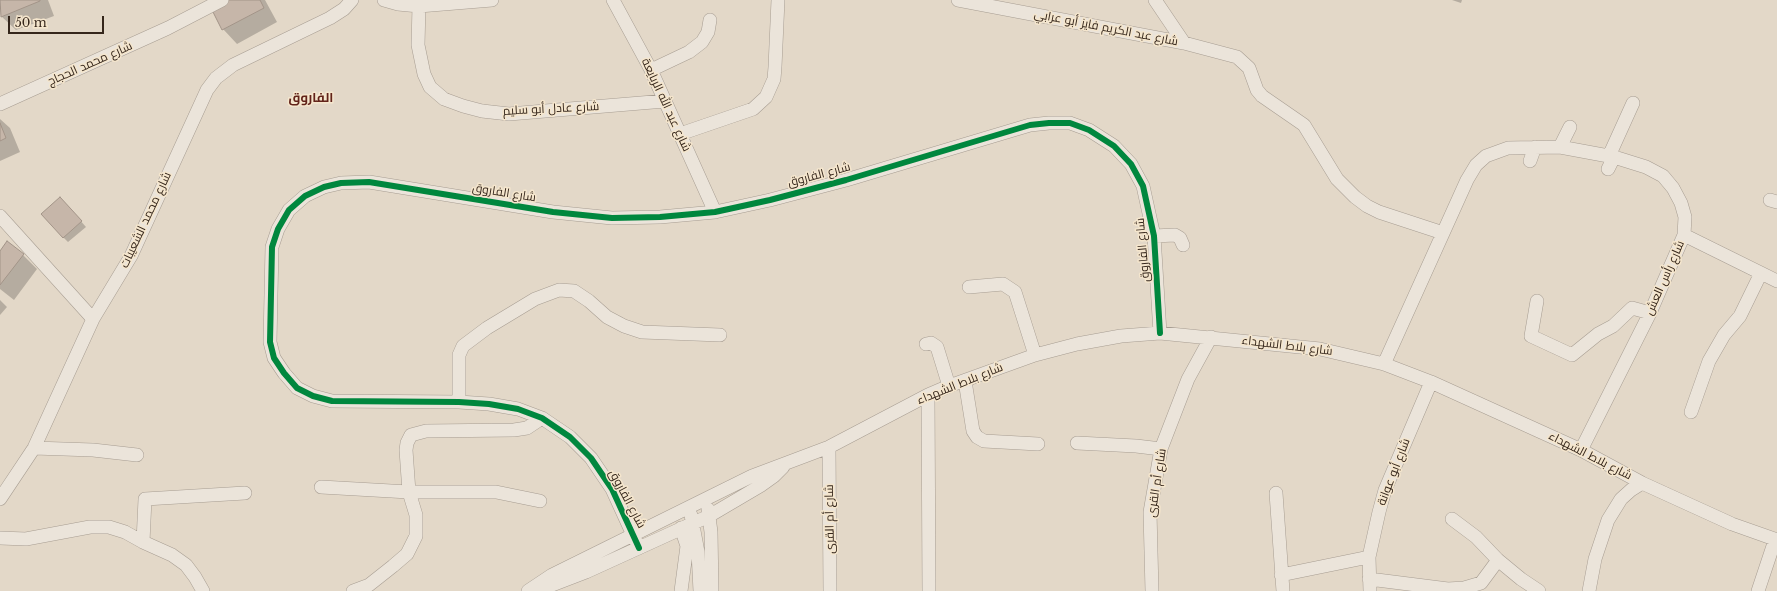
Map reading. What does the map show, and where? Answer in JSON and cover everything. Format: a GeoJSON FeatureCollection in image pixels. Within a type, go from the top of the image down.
{"type":"FeatureCollection","features":[{"type":"Feature","properties":{"kind":"street","name":"شارع محمد الحجاج"},"geometry":{"type":"LineString","coordinates":[[0,104],[168,28],[222,0]]}},
{"type":"Feature","properties":{"kind":"street","name":"شارع محمد الشعيبات"},"geometry":{"type":"LineString","coordinates":[[0,499],[34,448],[93,319],[131,256],[207,90],[216,78],[233,65],[330,18],[344,9],[352,0]]}},
{"type":"Feature","properties":{"kind":"street"},"geometry":{"type":"LineString","coordinates":[[384,0],[398,4],[419,6],[492,0]]}},
{"type":"Feature","properties":{"kind":"street","name":"شارع عبد الله الربايعة"},"geometry":{"type":"LineString","coordinates":[[613,0],[651,70],[715,212]]}},
{"type":"Feature","properties":{"kind":"street"},"geometry":{"type":"LineString","coordinates":[[680,134],[753,109],[766,97],[774,79],[776,67],[778,0]]}},
{"type":"Feature","properties":{"kind":"street","name":"شارع عبد الكريم فايز أبو عرابي"},"geometry":{"type":"LineString","coordinates":[[958,0],[1184,43],[1237,57],[1249,68],[1257,90],[1275,106],[1304,125],[1337,178],[1355,196],[1367,206],[1379,212],[1444,233]]}},
{"type":"Feature","properties":{"kind":"street"},"geometry":{"type":"LineString","coordinates":[[1155,0],[1184,43]]}},
{"type":"Feature","properties":{"kind":"street","name":"شارع عادل أبو سليم"},"geometry":{"type":"LineString","coordinates":[[419,6],[418,45],[424,74],[430,87],[444,99],[482,111],[508,114],[665,101]]}},
{"type":"Feature","properties":{"kind":"street"},"geometry":{"type":"LineString","coordinates":[[651,70],[689,52],[702,42],[708,32],[710,20]]}},
{"type":"Feature","properties":{"kind":"street"},"geometry":{"type":"LineString","coordinates":[[1608,169],[1611,156],[1633,103]]}},
{"type":"Feature","properties":{"kind":"street","name":"شارع الفاروق"},"geometry":{"type":"LineString","coordinates":[[639,548],[634,534],[612,489],[591,458],[570,437],[542,418],[518,409],[460,402],[332,401],[313,396],[297,388],[284,374],[274,358],[270,342],[272,247],[278,229],[289,210],[306,196],[324,187],[341,183],[369,182],[553,212],[612,218],[660,217],[715,212],[770,200],[846,180],[1030,125],[1070,123],[1089,130],[1114,146],[1131,164],[1137,188],[1154,236],[1160,333]]}},
{"type":"Feature","properties":{"kind":"street"},"geometry":{"type":"LineString","coordinates":[[1560,147],[1570,127]]}},
{"type":"Feature","properties":{"kind":"street"},"geometry":{"type":"LineString","coordinates":[[1530,161],[1535,147]]}},
{"type":"Feature","properties":{"kind":"street","name":"شارع رأس العش"},"geometry":{"type":"LineString","coordinates":[[1384,364],[1467,180],[1476,165],[1486,156],[1508,148],[1560,147],[1611,156],[1646,167],[1663,176],[1673,188],[1681,203],[1685,217],[1684,235],[1650,313],[1581,450]]}},
{"type":"Feature","properties":{"kind":"street"},"geometry":{"type":"LineString","coordinates":[[2,222],[93,319]]}},
{"type":"Feature","properties":{"kind":"street"},"geometry":{"type":"LineString","coordinates":[[1154,236],[1175,235],[1180,238],[1183,245]]}},
{"type":"Feature","properties":{"kind":"street"},"geometry":{"type":"LineString","coordinates":[[1684,235],[1777,281]]}},
{"type":"Feature","properties":{"kind":"street"},"geometry":{"type":"LineString","coordinates":[[1691,412],[1709,361],[1724,335],[1740,316],[1761,273]]}},
{"type":"Feature","properties":{"kind":"street"},"geometry":{"type":"LineString","coordinates":[[969,287],[1003,284],[1014,292],[1035,355]]}},
{"type":"Feature","properties":{"kind":"street"},"geometry":{"type":"LineString","coordinates":[[460,402],[459,355],[463,346],[487,328],[536,299],[559,290],[574,291],[589,301],[607,317],[624,326],[642,332],[720,334]]}},
{"type":"Feature","properties":{"kind":"street"},"geometry":{"type":"LineString","coordinates":[[1537,301],[1531,336],[1572,355],[1598,334],[1613,326],[1632,308],[1650,313]]}},
{"type":"Feature","properties":{"kind":"street","name":"شارع بلاط الشهداء"},"geometry":{"type":"LineString","coordinates":[[533,589],[552,575],[752,476],[829,447],[928,395],[950,386],[1035,355],[1084,342],[1120,336],[1160,333],[1320,349],[1384,364],[1431,382],[1581,450],[1642,483],[1732,524],[1776,540]]}},
{"type":"Feature","properties":{"kind":"street","name":"شارع أم القرى"},"geometry":{"type":"LineString","coordinates":[[1152,591],[1150,512],[1161,449],[1188,379],[1211,337]]}},
{"type":"Feature","properties":{"kind":"street"},"geometry":{"type":"LineString","coordinates":[[926,344],[932,343],[937,347],[950,386]]}},
{"type":"Feature","properties":{"kind":"street"},"geometry":{"type":"LineString","coordinates":[[965,381],[973,431],[977,437],[984,441],[1038,444]]}},
{"type":"Feature","properties":{"kind":"street","name":"شارع أبو عوانة"},"geometry":{"type":"LineString","coordinates":[[1370,585],[1369,557],[1385,490],[1431,382]]}},
{"type":"Feature","properties":{"kind":"street"},"geometry":{"type":"LineString","coordinates":[[928,395],[929,591]]}},
{"type":"Feature","properties":{"kind":"street"},"geometry":{"type":"LineString","coordinates":[[353,591],[369,585],[407,554],[416,536],[416,515],[409,492],[408,438],[414,433],[426,431],[514,430],[527,428],[542,418]]}},
{"type":"Feature","properties":{"kind":"street"},"geometry":{"type":"LineString","coordinates":[[1077,443],[1136,446],[1161,449]]}},
{"type":"Feature","properties":{"kind":"street","name":"شارع أم القرى"},"geometry":{"type":"LineString","coordinates":[[829,447],[830,591]]}},
{"type":"Feature","properties":{"kind":"street"},"geometry":{"type":"LineString","coordinates":[[34,448],[93,450],[137,455]]}},
{"type":"Feature","properties":{"kind":"street","name":"شارع بلاط الشهداء"},"geometry":{"type":"LineString","coordinates":[[533,589],[552,585],[569,579],[709,516],[760,486],[774,476],[784,465]]}},
{"type":"Feature","properties":{"kind":"street"},"geometry":{"type":"LineString","coordinates":[[1589,591],[1595,559],[1608,520],[1621,499],[1642,483]]}},
{"type":"Feature","properties":{"kind":"street"},"geometry":{"type":"LineString","coordinates":[[321,487],[409,492],[496,492],[540,501]]}},
{"type":"Feature","properties":{"kind":"street"},"geometry":{"type":"LineString","coordinates":[[143,542],[145,499],[245,493]]}},
{"type":"Feature","properties":{"kind":"street"},"geometry":{"type":"LineString","coordinates":[[1276,493],[1280,575],[1283,591]]}},
{"type":"Feature","properties":{"kind":"street"},"geometry":{"type":"LineString","coordinates":[[706,500],[709,516],[712,591]]}},
{"type":"Feature","properties":{"kind":"street"},"geometry":{"type":"LineString","coordinates":[[689,508],[698,552],[700,591]]}},
{"type":"Feature","properties":{"kind":"street"},"geometry":{"type":"LineString","coordinates":[[1452,519],[1476,537],[1498,560],[1521,580],[1539,591]]}},
{"type":"Feature","properties":{"kind":"street"},"geometry":{"type":"LineString","coordinates":[[0,538],[38,538],[100,525],[125,532],[172,555],[186,565],[195,577],[202,591]]}},
{"type":"Feature","properties":{"kind":"street"},"geometry":{"type":"LineString","coordinates":[[681,528],[687,546],[681,591]]}},
{"type":"Feature","properties":{"kind":"street"},"geometry":{"type":"LineString","coordinates":[[1758,591],[1776,540]]}},
{"type":"Feature","properties":{"kind":"street"},"geometry":{"type":"LineString","coordinates":[[1280,575],[1369,557]]}},
{"type":"Feature","properties":{"kind":"street"},"geometry":{"type":"LineString","coordinates":[[1370,585],[1448,589],[1464,588],[1481,583],[1498,560]]}},
{"type":"Feature","properties":{"kind":"building"},"geometry":{"type":"Polygon","coordinates":[[[0,0],[40,0],[40,1],[1,17],[0,0]]]}},
{"type":"Feature","properties":{"kind":"building"},"geometry":{"type":"Polygon","coordinates":[[[225,0],[260,0],[264,8],[222,30],[211,8],[225,0]]]}},
{"type":"Feature","properties":{"kind":"building"},"geometry":{"type":"Polygon","coordinates":[[[0,123],[6,138],[0,141],[0,123]]]}},
{"type":"Feature","properties":{"kind":"building"},"geometry":{"type":"Polygon","coordinates":[[[60,197],[82,221],[63,238],[41,214],[60,197]]]}},
{"type":"Feature","properties":{"kind":"building"},"geometry":{"type":"Polygon","coordinates":[[[7,241],[24,254],[0,285],[0,251],[7,241]]]}},
{"type":"Feature","properties":{"kind":"cycle path"},"geometry":{"type":"LineString","coordinates":[[639,548],[612,489],[591,458],[570,437],[542,418],[518,409],[489,404],[459,402],[332,401],[313,396],[297,388],[274,358],[270,342],[272,247],[278,229],[289,210],[305,196],[324,187],[341,183],[369,182],[553,212],[612,218],[660,217],[715,212],[770,200],[846,180],[1030,125],[1070,123],[1089,130],[1114,146],[1131,164],[1143,186],[1154,236],[1160,333]]}},
{"type":"Feature","properties":{"kind":"district","name":"الفاروق"},"geometry":{"type":"Point","coordinates":[311,98]}}]}
